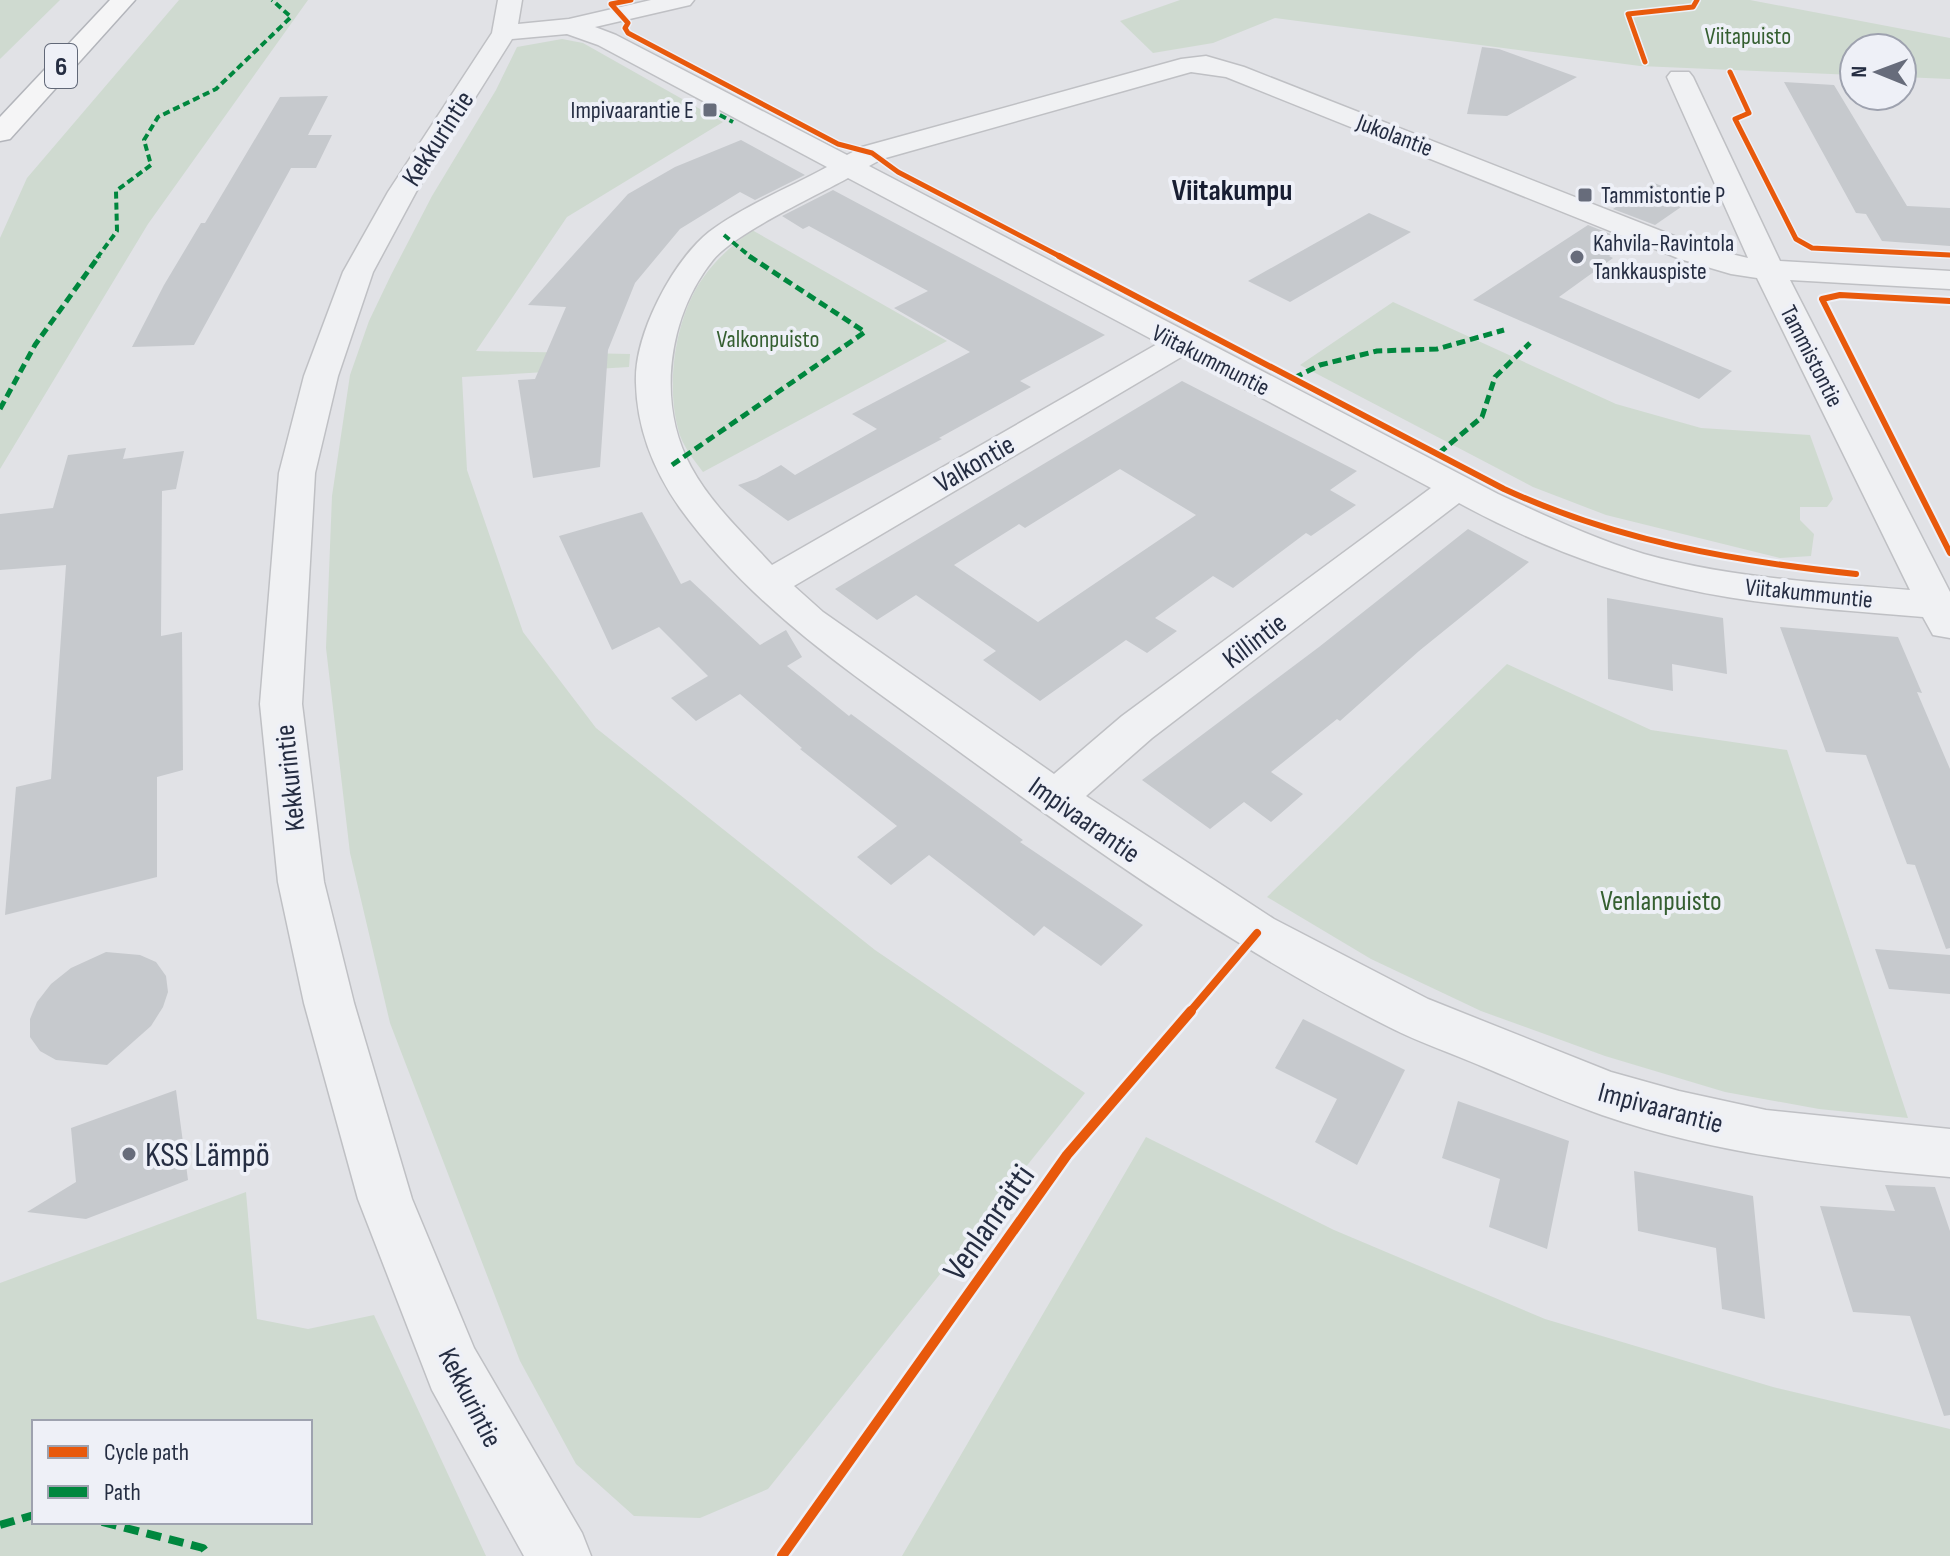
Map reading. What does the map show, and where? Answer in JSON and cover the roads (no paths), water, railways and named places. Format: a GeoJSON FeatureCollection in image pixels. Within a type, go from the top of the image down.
{"type":"FeatureCollection","features":[{"type":"Feature","properties":{"kind":"highway","name":"6"},"geometry":{"type":"LineString","coordinates":[[0,133],[123,0]]}},
{"type":"Feature","properties":{"kind":"street"},"geometry":{"type":"LineString","coordinates":[[569,26],[682,0]]}},
{"type":"Feature","properties":{"kind":"street","name":"Viitakummuntie"},"geometry":{"type":"LineString","coordinates":[[507,17],[569,26],[607,40],[1181,344],[1457,487],[1579,545],[1643,566],[1770,592],[1946,614]]}},
{"type":"Feature","properties":{"kind":"street","name":"Kekkurintie"},"geometry":{"type":"LineString","coordinates":[[507,17],[365,260],[321,376],[297,473],[281,704],[301,882],[329,1003],[385,1199],[453,1369],[559,1556]]}},
{"type":"Feature","properties":{"kind":"street","name":"Jukolantie"},"geometry":{"type":"LineString","coordinates":[[844,167],[872,153],[1170,69],[1206,64],[1264,83],[1691,253],[1731,265],[1950,280]]}},
{"type":"Feature","properties":{"kind":"street","name":"Tammistontie"},"geometry":{"type":"LineString","coordinates":[[1680,77],[1769,270],[1946,614]]}},
{"type":"Feature","properties":{"kind":"street","name":"Impivaarantie"},"geometry":{"type":"LineString","coordinates":[[844,167],[724,235],[701,255],[671,306],[655,354],[652,380],[660,434],[672,465],[695,502],[768,584],[809,622],[1055,798],[1257,933],[1410,1014],[1527,1064],[1620,1098],[1766,1134],[1950,1153]]}},
{"type":"Feature","properties":{"kind":"street","name":"Valkontie"},"geometry":{"type":"LineString","coordinates":[[768,584],[1181,344]]}},
{"type":"Feature","properties":{"kind":"street","name":"Killintie"},"geometry":{"type":"LineString","coordinates":[[1055,798],[1137,727],[1457,487]]}},
{"type":"Feature","properties":{"kind":"place","name":"Impivaarantie E"},"geometry":{"type":"Point","coordinates":[710,110]}},
{"type":"Feature","properties":{"kind":"place","name":"Tammistontie P"},"geometry":{"type":"Point","coordinates":[1585,195]}},
{"type":"Feature","properties":{"kind":"place","name":"Kahvila-Ravintola Tankkauspiste"},"geometry":{"type":"Point","coordinates":[1577,257]}},
{"type":"Feature","properties":{"kind":"place","name":"KSS Lämpö"},"geometry":{"type":"Point","coordinates":[129,1154]}},
{"type":"Feature","properties":{"kind":"district","name":"Viitakumpu"},"geometry":{"type":"Point","coordinates":[1232,190]}},
{"type":"Feature","properties":{"kind":"park label","name":"Viitapuisto"},"geometry":{"type":"Point","coordinates":[1748,36]}},
{"type":"Feature","properties":{"kind":"park label","name":"Valkonpuisto"},"geometry":{"type":"Point","coordinates":[768,339]}},
{"type":"Feature","properties":{"kind":"park label","name":"Venlanpuisto"},"geometry":{"type":"Point","coordinates":[1661,900]}}]}
